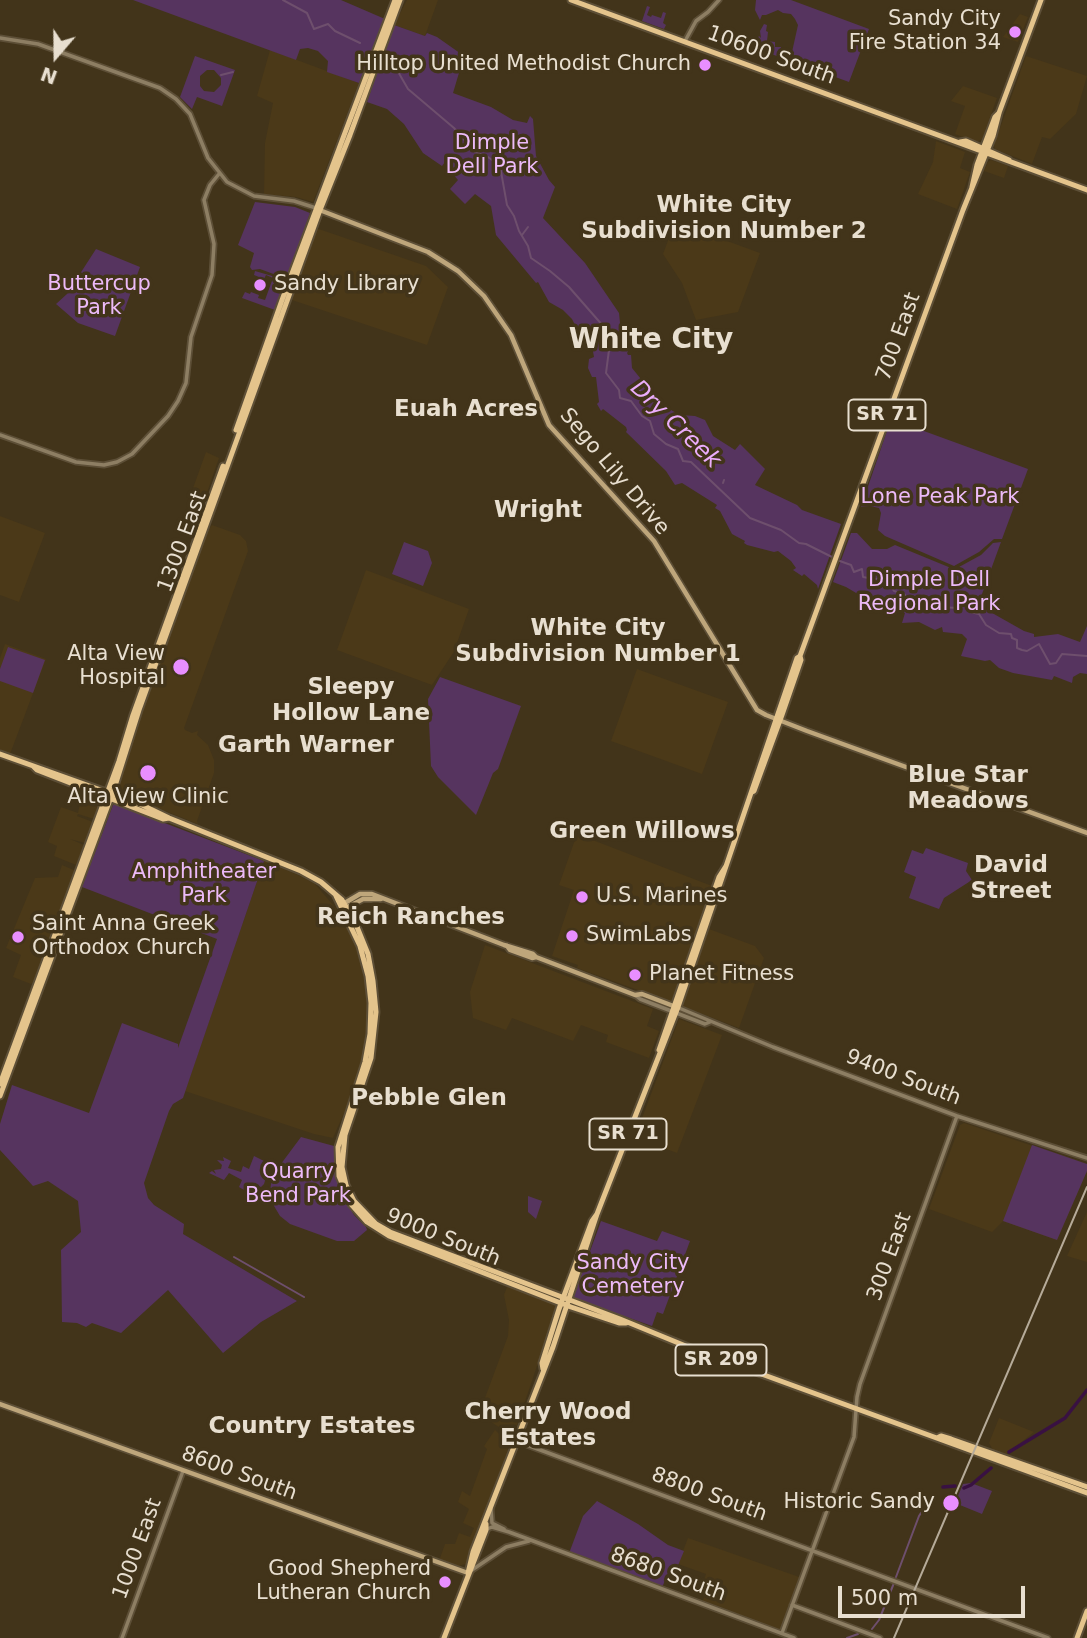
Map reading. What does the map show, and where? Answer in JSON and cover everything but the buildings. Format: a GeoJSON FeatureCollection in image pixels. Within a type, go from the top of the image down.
{"type":"FeatureCollection","features":[{"type":"Feature","properties":{"kind":"main road","name":"1300 East"},"geometry":{"type":"LineString","coordinates":[[0,1096],[109,795],[142,690],[333,166],[398,0]]}},
{"type":"Feature","properties":{"kind":"main road","name":"1300 East"},"geometry":{"type":"LineString","coordinates":[[318,209],[331,182],[398,0]]}},
{"type":"Feature","properties":{"kind":"main road","name":"10600 South"},"geometry":{"type":"LineString","coordinates":[[570,0],[1087,190]]}},
{"type":"Feature","properties":{"kind":"main road","name":"700 East"},"geometry":{"type":"LineString","coordinates":[[565,1301],[658,1054],[721,870],[726,866],[754,790],[797,658],[800,656],[972,187],[995,117],[999,113],[1041,0]]}},
{"type":"Feature","properties":{"kind":"main road"},"geometry":{"type":"LineString","coordinates":[[331,182],[333,166]]}},
{"type":"Feature","properties":{"kind":"main road","name":"Sego Lily Drive"},"geometry":{"type":"LineString","coordinates":[[318,209],[428,252],[457,271],[484,296],[511,335],[550,425],[654,541],[751,702],[761,713],[1087,833]]}},
{"type":"Feature","properties":{"kind":"main road","name":"SR 209"},"geometry":{"type":"LineString","coordinates":[[0,754],[305,873],[325,885],[336,896],[344,907],[360,946],[371,995],[369,1046],[354,1097],[336,1140]]}},
{"type":"Feature","properties":{"kind":"main road","name":"1300 East"},"geometry":{"type":"LineString","coordinates":[[0,1084],[109,795]]}},
{"type":"Feature","properties":{"kind":"main road","name":"9400 South"},"geometry":{"type":"LineString","coordinates":[[344,907],[363,899],[382,899],[533,954],[635,995],[642,994],[674,1009]]}},
{"type":"Feature","properties":{"kind":"main road","name":"9000 South"},"geometry":{"type":"LineString","coordinates":[[344,907],[368,954],[376,1004],[372,1052],[343,1144],[343,1171],[356,1205],[381,1227],[565,1301]]}},
{"type":"Feature","properties":{"kind":"main road"},"geometry":{"type":"LineString","coordinates":[[343,1171],[336,1140],[355,1105]]}},
{"type":"Feature","properties":{"kind":"main road","name":"9000 South"},"geometry":{"type":"LineString","coordinates":[[336,1140],[343,1190],[357,1212],[389,1236],[620,1319],[939,1441],[1087,1493]]}},
{"type":"Feature","properties":{"kind":"main road","name":"700 East"},"geometry":{"type":"LineString","coordinates":[[444,1638],[468,1573],[470,1559],[482,1529],[486,1527],[542,1368],[546,1365],[590,1221],[597,1214]]}},
{"type":"Feature","properties":{"kind":"main road","name":"8600 South"},"geometry":{"type":"LineString","coordinates":[[0,1404],[468,1573]]}},
{"type":"Feature","properties":{"kind":"main road","name":"9000 South"},"geometry":{"type":"LineString","coordinates":[[937,1438],[941,1436],[1087,1487]]}},
{"type":"Feature","properties":{"kind":"main road"},"geometry":{"type":"LineString","coordinates":[[984,1451],[994,1460]]}},
{"type":"Feature","properties":{"kind":"main road"},"geometry":{"type":"LineString","coordinates":[[1026,1471],[1049,1477],[1052,1475]]}},
{"type":"Feature","properties":{"kind":"main road"},"geometry":{"type":"LineString","coordinates":[[1077,1638],[1087,1611]]}},
{"type":"Feature","properties":{"kind":"street"},"geometry":{"type":"LineString","coordinates":[[685,41],[696,21],[719,0]]}},
{"type":"Feature","properties":{"kind":"street","name":"Sego Lily Drive"},"geometry":{"type":"LineString","coordinates":[[0,38],[41,45],[167,92],[190,114],[208,158],[219,174],[233,187],[254,196],[294,201],[318,209]]}},
{"type":"Feature","properties":{"kind":"street"},"geometry":{"type":"LineString","coordinates":[[0,435],[90,465],[104,465],[123,459],[140,447],[178,401],[187,376],[191,337],[212,275],[214,244],[204,200],[209,185],[219,174]]}},
{"type":"Feature","properties":{"kind":"street","name":"9400 South"},"geometry":{"type":"LineString","coordinates":[[674,1009],[707,1018],[710,1022],[957,1116],[1087,1158]]}},
{"type":"Feature","properties":{"kind":"street","name":"300 East"},"geometry":{"type":"LineString","coordinates":[[782,1633],[854,1437],[860,1384],[957,1116]]}},
{"type":"Feature","properties":{"kind":"street","name":"8800 South"},"geometry":{"type":"LineString","coordinates":[[516,1441],[1048,1638]]}},
{"type":"Feature","properties":{"kind":"street","name":"1000 East"},"geometry":{"type":"LineString","coordinates":[[122,1638],[183,1471]]}},
{"type":"Feature","properties":{"kind":"street"},"geometry":{"type":"LineString","coordinates":[[491,1508],[492,1523],[509,1532]]}},
{"type":"Feature","properties":{"kind":"street"},"geometry":{"type":"LineString","coordinates":[[486,1527],[509,1532]]}},
{"type":"Feature","properties":{"kind":"street","name":"8680 South"},"geometry":{"type":"LineString","coordinates":[[509,1532],[794,1638]]}},
{"type":"Feature","properties":{"kind":"street"},"geometry":{"type":"LineString","coordinates":[[468,1573],[506,1547],[531,1541]]}},
{"type":"Feature","properties":{"kind":"street"},"geometry":{"type":"LineString","coordinates":[[792,1605],[880,1638]]}},
{"type":"Feature","properties":{"kind":"shaded area"},"geometry":{"type":"Polygon","coordinates":[[[407,0],[438,0],[425,36],[394,25],[407,0]]]}},
{"type":"Feature","properties":{"kind":"shaded area"},"geometry":{"type":"Polygon","coordinates":[[[1020,14],[1028,17],[1018,42],[1003,37],[1020,14]]]}},
{"type":"Feature","properties":{"kind":"shaded area"},"geometry":{"type":"Polygon","coordinates":[[[270,50],[359,83],[313,202],[296,197],[264,194],[265,143],[273,103],[257,96],[270,50]]]}},
{"type":"Feature","properties":{"kind":"shaded area"},"geometry":{"type":"Polygon","coordinates":[[[1026,56],[1087,76],[1076,114],[1050,139],[1042,137],[1032,164],[995,149],[994,145],[1026,56]]]}},
{"type":"Feature","properties":{"kind":"shaded area"},"geometry":{"type":"Polygon","coordinates":[[[963,86],[997,98],[982,139],[977,142],[955,134],[965,106],[951,101],[963,86]]]}},
{"type":"Feature","properties":{"kind":"shaded area"},"geometry":{"type":"Polygon","coordinates":[[[936,141],[965,152],[960,168],[970,172],[957,209],[918,194],[933,162],[936,141]]]}},
{"type":"Feature","properties":{"kind":"shaded area"},"geometry":{"type":"Polygon","coordinates":[[[991,160],[1008,166],[1004,178],[984,171],[991,160]]]}},
{"type":"Feature","properties":{"kind":"shaded area"},"geometry":{"type":"Polygon","coordinates":[[[675,222],[760,253],[738,312],[696,320],[682,283],[663,254],[675,222]]]}},
{"type":"Feature","properties":{"kind":"shaded area"},"geometry":{"type":"Polygon","coordinates":[[[316,228],[426,266],[448,287],[427,345],[292,300],[316,228]]]}},
{"type":"Feature","properties":{"kind":"shaded area"},"geometry":{"type":"Polygon","coordinates":[[[206,452],[219,458],[202,507],[188,502],[206,452]]]}},
{"type":"Feature","properties":{"kind":"shaded area"},"geometry":{"type":"Polygon","coordinates":[[[0,516],[45,533],[19,602],[0,595],[0,516]]]}},
{"type":"Feature","properties":{"kind":"shaded area","name":"Alta View Hospital"},"geometry":{"type":"Polygon","coordinates":[[[212,525],[240,535],[246,541],[248,551],[184,728],[192,733],[198,731],[197,735],[208,745],[214,760],[214,773],[198,824],[120,793],[117,789],[135,729],[198,554],[212,525]]]}},
{"type":"Feature","properties":{"kind":"shaded area"},"geometry":{"type":"Polygon","coordinates":[[[366,570],[469,609],[457,643],[459,644],[432,685],[337,650],[366,570]]]}},
{"type":"Feature","properties":{"kind":"shaded area"},"geometry":{"type":"Polygon","coordinates":[[[5,644],[46,659],[10,754],[0,750],[0,658],[5,644]]]}},
{"type":"Feature","properties":{"kind":"shaded area"},"geometry":{"type":"Polygon","coordinates":[[[637,669],[728,702],[702,774],[611,741],[637,669]]]}},
{"type":"Feature","properties":{"kind":"shaded area"},"geometry":{"type":"Polygon","coordinates":[[[82,793],[99,799],[100,802],[94,819],[78,814],[77,816],[93,822],[85,843],[70,839],[84,845],[76,865],[54,856],[57,846],[48,842],[61,807],[78,813],[82,793]]]}},
{"type":"Feature","properties":{"kind":"shaded area"},"geometry":{"type":"Polygon","coordinates":[[[577,834],[712,886],[671,1002],[577,968],[578,965],[552,956],[574,890],[559,885],[577,834]]]}},
{"type":"Feature","properties":{"kind":"shaded area"},"geometry":{"type":"Polygon","coordinates":[[[264,861],[315,884],[346,920],[363,964],[369,1006],[367,1043],[351,1097],[333,1138],[185,1091],[264,861]]]}},
{"type":"Feature","properties":{"kind":"shaded area"},"geometry":{"type":"Polygon","coordinates":[[[62,865],[76,871],[36,979],[31,984],[13,977],[21,955],[6,948],[35,878],[58,877],[62,865]]]}},
{"type":"Feature","properties":{"kind":"shaded area"},"geometry":{"type":"Polygon","coordinates":[[[709,929],[755,946],[764,958],[739,1028],[682,1006],[709,929]]]}},
{"type":"Feature","properties":{"kind":"shaded area"},"geometry":{"type":"Polygon","coordinates":[[[485,945],[653,1009],[647,1026],[659,1031],[649,1058],[606,1042],[608,1035],[581,1025],[573,1041],[512,1018],[506,1030],[473,1018],[470,992],[485,945]]]}},
{"type":"Feature","properties":{"kind":"shaded area"},"geometry":{"type":"Polygon","coordinates":[[[679,1019],[722,1035],[677,1153],[648,1142],[654,1126],[641,1121],[679,1019]]]}},
{"type":"Feature","properties":{"kind":"shaded area"},"geometry":{"type":"Polygon","coordinates":[[[964,1123],[1087,1164],[1087,1171],[1057,1240],[1003,1221],[992,1232],[929,1209],[960,1125],[964,1123]]]}},
{"type":"Feature","properties":{"kind":"shaded area"},"geometry":{"type":"Polygon","coordinates":[[[1087,1212],[1087,1262],[1067,1256],[1087,1212]]]}},
{"type":"Feature","properties":{"kind":"shaded area"},"geometry":{"type":"Polygon","coordinates":[[[511,1286],[556,1304],[557,1307],[514,1434],[511,1435],[479,1414],[508,1336],[509,1320],[504,1295],[507,1287],[511,1286]]]}},
{"type":"Feature","properties":{"kind":"shaded area"},"geometry":{"type":"Polygon","coordinates":[[[999,1418],[1034,1432],[1005,1455],[993,1450],[989,1443],[999,1418]]]}},
{"type":"Feature","properties":{"kind":"shaded area"},"geometry":{"type":"Polygon","coordinates":[[[495,1430],[510,1444],[466,1564],[458,1566],[439,1561],[445,1544],[455,1544],[459,1533],[470,1537],[474,1528],[463,1523],[469,1509],[458,1502],[462,1491],[470,1496],[487,1449],[484,1446],[495,1430]]]}},
{"type":"Feature","properties":{"kind":"shaded area"},"geometry":{"type":"Polygon","coordinates":[[[688,1538],[802,1578],[780,1634],[701,1605],[710,1583],[704,1580],[706,1574],[678,1564],[688,1538]]]}},
{"type":"Feature","properties":{"kind":"green space"},"geometry":{"type":"Polygon","coordinates":[[[133,0],[341,0],[385,19],[359,83],[327,72],[328,61],[318,51],[300,49],[296,60],[133,0]]]}},
{"type":"Feature","properties":{"kind":"green space"},"geometry":{"type":"Polygon","coordinates":[[[756,0],[791,0],[869,29],[849,82],[797,63],[792,52],[798,25],[795,19],[791,14],[778,10],[762,15],[760,20],[755,10],[756,0]]]}},
{"type":"Feature","properties":{"kind":"green space"},"geometry":{"type":"Polygon","coordinates":[[[647,6],[650,7],[647,15],[651,17],[661,18],[663,12],[666,13],[664,29],[642,21],[647,6]]]}},
{"type":"Feature","properties":{"kind":"green space"},"geometry":{"type":"Polygon","coordinates":[[[764,24],[767,25],[767,41],[775,42],[775,47],[781,47],[781,51],[790,55],[794,62],[754,48],[759,36],[761,38],[760,31],[764,24]]]}},
{"type":"Feature","properties":{"kind":"green space","name":"Dimple Dell Park"},"geometry":{"type":"Polygon","coordinates":[[[394,25],[425,36],[427,33],[437,37],[464,56],[453,93],[491,107],[513,120],[527,123],[530,116],[533,119],[536,156],[555,187],[543,218],[585,263],[619,313],[620,323],[630,339],[631,347],[627,353],[631,355],[632,368],[662,405],[680,415],[705,420],[713,436],[735,450],[740,444],[765,469],[755,485],[802,510],[841,524],[818,589],[804,574],[802,576],[793,570],[796,568],[791,561],[778,551],[747,545],[732,534],[720,511],[715,508],[717,505],[682,483],[675,485],[666,471],[626,432],[626,427],[603,409],[601,411],[597,404],[596,377],[592,377],[588,368],[589,359],[594,357],[592,346],[578,331],[572,319],[549,302],[538,282],[536,283],[496,235],[491,206],[475,194],[465,204],[450,189],[458,180],[450,171],[452,167],[445,162],[442,166],[423,153],[404,124],[387,109],[367,102],[394,25]]]}},
{"type":"Feature","properties":{"kind":"green space"},"geometry":{"type":"Polygon","coordinates":[[[195,56],[235,70],[222,106],[197,97],[192,109],[180,97],[195,56]],[[207,70],[200,76],[200,86],[204,91],[214,92],[221,85],[221,78],[214,70],[207,70]]]}},
{"type":"Feature","properties":{"kind":"green space"},"geometry":{"type":"Polygon","coordinates":[[[255,202],[295,207],[310,213],[287,279],[260,269],[252,270],[250,267],[254,253],[238,245],[255,202]]]}},
{"type":"Feature","properties":{"kind":"green space","name":"Buttercup Park"},"geometry":{"type":"Polygon","coordinates":[[[96,249],[140,267],[115,336],[78,323],[56,304],[67,294],[96,249]]]}},
{"type":"Feature","properties":{"kind":"green space"},"geometry":{"type":"Polygon","coordinates":[[[255,271],[286,280],[275,310],[242,298],[245,292],[251,292],[265,300],[273,278],[266,275],[264,279],[254,275],[255,271]]]}},
{"type":"Feature","properties":{"kind":"green space","name":"Lone Peak Park"},"geometry":{"type":"Polygon","coordinates":[[[891,419],[1028,469],[1002,539],[994,539],[979,552],[954,566],[885,536],[878,530],[881,513],[879,508],[861,507],[891,419]]]}},
{"type":"Feature","properties":{"kind":"green space","name":"Dimple Dell Regional Park"},"geometry":{"type":"Polygon","coordinates":[[[851,533],[857,533],[872,549],[887,549],[895,545],[951,568],[959,567],[981,555],[993,543],[1001,542],[978,605],[1034,634],[1034,637],[1058,634],[1080,642],[1087,626],[1087,674],[1080,673],[1073,677],[1072,683],[1054,676],[1052,680],[1013,673],[999,668],[990,660],[961,656],[967,639],[962,634],[943,632],[942,627],[935,630],[919,622],[902,623],[905,613],[868,600],[833,582],[851,533]]]}},
{"type":"Feature","properties":{"kind":"green space"},"geometry":{"type":"Polygon","coordinates":[[[404,542],[428,551],[432,563],[423,586],[392,574],[404,542]]]}},
{"type":"Feature","properties":{"kind":"green space"},"geometry":{"type":"Polygon","coordinates":[[[8,647],[45,660],[33,693],[0,681],[0,669],[8,647]]]}},
{"type":"Feature","properties":{"kind":"green space"},"geometry":{"type":"Polygon","coordinates":[[[440,677],[521,706],[498,769],[493,773],[476,815],[438,777],[431,766],[428,699],[440,677]]]}},
{"type":"Feature","properties":{"kind":"green space","name":"Amphitheater Park"},"geometry":{"type":"Polygon","coordinates":[[[115,804],[264,861],[183,1098],[173,1104],[169,1111],[144,1183],[148,1198],[154,1205],[184,1224],[183,1234],[297,1301],[261,1322],[223,1353],[168,1290],[121,1333],[92,1323],[86,1327],[62,1322],[61,1250],[81,1232],[78,1201],[48,1181],[33,1186],[0,1150],[0,1124],[12,1085],[89,1113],[122,1023],[178,1044],[178,1048],[217,939],[82,887],[115,804]]]}},
{"type":"Feature","properties":{"kind":"green space"},"geometry":{"type":"Polygon","coordinates":[[[926,848],[968,863],[966,871],[972,880],[944,898],[939,909],[909,898],[916,877],[904,872],[912,850],[923,854],[926,848]]]}},
{"type":"Feature","properties":{"kind":"green space","name":"Quarry Bend Park"},"geometry":{"type":"Polygon","coordinates":[[[301,1137],[334,1146],[339,1189],[354,1215],[367,1230],[354,1241],[337,1241],[290,1224],[280,1216],[274,1206],[270,1192],[272,1176],[301,1137]]]}},
{"type":"Feature","properties":{"kind":"green space"},"geometry":{"type":"Polygon","coordinates":[[[1032,1145],[1087,1164],[1087,1171],[1057,1240],[1003,1221],[1032,1145]]]}},
{"type":"Feature","properties":{"kind":"green space"},"geometry":{"type":"Polygon","coordinates":[[[254,1156],[270,1164],[261,1187],[248,1183],[244,1190],[239,1187],[242,1180],[229,1173],[224,1180],[209,1173],[212,1171],[216,1174],[214,1170],[221,1169],[222,1165],[217,1160],[224,1161],[223,1157],[231,1161],[228,1168],[241,1172],[243,1166],[249,1169],[254,1156]]]}},
{"type":"Feature","properties":{"kind":"green space"},"geometry":{"type":"Polygon","coordinates":[[[528,1196],[542,1201],[536,1219],[528,1212],[528,1196]]]}},
{"type":"Feature","properties":{"kind":"green space","name":"Sandy City Cemetery"},"geometry":{"type":"Polygon","coordinates":[[[601,1221],[657,1241],[662,1231],[690,1241],[663,1314],[657,1312],[652,1326],[573,1298],[601,1221]]]}},
{"type":"Feature","properties":{"kind":"green space"},"geometry":{"type":"Polygon","coordinates":[[[971,1483],[992,1491],[982,1514],[955,1503],[963,1484],[971,1483]]]}},
{"type":"Feature","properties":{"kind":"green space"},"geometry":{"type":"Polygon","coordinates":[[[597,1501],[668,1545],[684,1551],[677,1568],[671,1566],[661,1590],[568,1556],[583,1516],[597,1501]]]}},
{"type":"Feature","properties":{"kind":"waterway","name":"Dry Creek"},"geometry":{"type":"LineString","coordinates":[[283,0],[307,13],[314,29],[328,24],[335,31],[360,43]]}},
{"type":"Feature","properties":{"kind":"waterway","name":"Dry Creek"},"geometry":{"type":"LineString","coordinates":[[393,63],[408,89],[454,128],[475,152],[500,166],[507,205],[528,246],[531,258],[569,287],[604,327],[604,346],[609,350],[606,373],[619,390],[620,398],[631,401],[642,416],[650,421],[654,434],[666,444],[678,449],[683,461],[691,462],[750,518],[781,530],[799,543],[832,557]]}},
{"type":"Feature","properties":{"kind":"waterway"},"geometry":{"type":"LineString","coordinates":[[221,75],[233,72]]}},
{"type":"Feature","properties":{"kind":"waterway"},"geometry":{"type":"LineString","coordinates":[[522,235],[528,227]]}},
{"type":"Feature","properties":{"kind":"waterway"},"geometry":{"type":"LineString","coordinates":[[630,393],[640,391]]}},
{"type":"Feature","properties":{"kind":"waterway","name":"Dry Creek"},"geometry":{"type":"LineString","coordinates":[[837,560],[851,565],[854,572],[862,569],[863,577],[885,578],[894,591],[904,594],[912,603],[923,604],[927,610],[937,607],[959,608],[967,604],[970,612],[979,614],[986,625],[999,633],[1011,634],[1012,638],[1017,640],[1017,648],[1027,651],[1039,644],[1050,664],[1056,663],[1062,654],[1087,656]]}},
{"type":"Feature","properties":{"kind":"waterway"},"geometry":{"type":"LineString","coordinates":[[234,1257],[304,1297]]}},
{"type":"Feature","properties":{"kind":"waterway"},"geometry":{"type":"LineString","coordinates":[[1009,1452],[1065,1418],[1087,1390]]}},
{"type":"Feature","properties":{"kind":"waterway"},"geometry":{"type":"LineString","coordinates":[[964,1488],[991,1468]]}},
{"type":"Feature","properties":{"kind":"waterway"},"geometry":{"type":"LineString","coordinates":[[943,1487],[955,1486]]}},
{"type":"Feature","properties":{"kind":"waterway"},"geometry":{"type":"LineString","coordinates":[[896,1577],[919,1516],[928,1502]]}},
{"type":"Feature","properties":{"kind":"waterway"},"geometry":{"type":"LineString","coordinates":[[872,1629],[879,1620],[894,1583]]}},
{"type":"Feature","properties":{"kind":"waterway"},"geometry":{"type":"LineString","coordinates":[[847,1638],[858,1634]]}},
{"type":"Feature","properties":{"kind":"tram line"},"geometry":{"type":"LineString","coordinates":[[894,1638],[1087,1187]]}},
{"type":"Feature","properties":{"kind":"place","name":"Sandy City Fire Station 34"},"geometry":{"type":"Point","coordinates":[1015,32]}},
{"type":"Feature","properties":{"kind":"place","name":"Hilltop United Methodist Church"},"geometry":{"type":"Point","coordinates":[705,65]}},
{"type":"Feature","properties":{"kind":"place","name":"Sandy Library"},"geometry":{"type":"Point","coordinates":[260,285]}},
{"type":"Feature","properties":{"kind":"place","name":"Alta View Hospital"},"geometry":{"type":"Point","coordinates":[181,667]}},
{"type":"Feature","properties":{"kind":"place","name":"Alta View Clinic"},"geometry":{"type":"Point","coordinates":[148,773]}},
{"type":"Feature","properties":{"kind":"place","name":"U.S. Marines"},"geometry":{"type":"Point","coordinates":[582,897]}},
{"type":"Feature","properties":{"kind":"place","name":"SwimLabs"},"geometry":{"type":"Point","coordinates":[572,936]}},
{"type":"Feature","properties":{"kind":"place","name":"Saint Anna Greek Orthodox Church"},"geometry":{"type":"Point","coordinates":[18,937]}},
{"type":"Feature","properties":{"kind":"place","name":"Planet Fitness"},"geometry":{"type":"Point","coordinates":[635,975]}},
{"type":"Feature","properties":{"kind":"place","name":"Historic Sandy"},"geometry":{"type":"Point","coordinates":[951,1503]}},
{"type":"Feature","properties":{"kind":"place","name":"Good Shepherd Lutheran Church"},"geometry":{"type":"Point","coordinates":[445,1582]}},
{"type":"Feature","properties":{"kind":"district","name":"White City Subdivision Number 2"},"geometry":{"type":"Point","coordinates":[724,219]}},
{"type":"Feature","properties":{"kind":"district","name":"White City"},"geometry":{"type":"Point","coordinates":[651,341]}},
{"type":"Feature","properties":{"kind":"district","name":"Euah Acres"},"geometry":{"type":"Point","coordinates":[466,410]}},
{"type":"Feature","properties":{"kind":"district","name":"Wright"},"geometry":{"type":"Point","coordinates":[538,511]}},
{"type":"Feature","properties":{"kind":"district","name":"White City Subdivision Number 1"},"geometry":{"type":"Point","coordinates":[598,642]}},
{"type":"Feature","properties":{"kind":"district","name":"Sleepy Hollow Lane"},"geometry":{"type":"Point","coordinates":[351,701]}},
{"type":"Feature","properties":{"kind":"district","name":"Garth Warner"},"geometry":{"type":"Point","coordinates":[306,746]}},
{"type":"Feature","properties":{"kind":"district","name":"Blue Star Meadows"},"geometry":{"type":"Point","coordinates":[968,789]}},
{"type":"Feature","properties":{"kind":"district","name":"Green Willows"},"geometry":{"type":"Point","coordinates":[642,832]}},
{"type":"Feature","properties":{"kind":"district","name":"David Street"},"geometry":{"type":"Point","coordinates":[1011,879]}},
{"type":"Feature","properties":{"kind":"district","name":"Reich Ranches"},"geometry":{"type":"Point","coordinates":[411,918]}},
{"type":"Feature","properties":{"kind":"district","name":"Pebble Glen"},"geometry":{"type":"Point","coordinates":[429,1099]}},
{"type":"Feature","properties":{"kind":"district","name":"Cherry Wood Estates"},"geometry":{"type":"Point","coordinates":[548,1426]}},
{"type":"Feature","properties":{"kind":"district","name":"Country Estates"},"geometry":{"type":"Point","coordinates":[312,1427]}}]}
